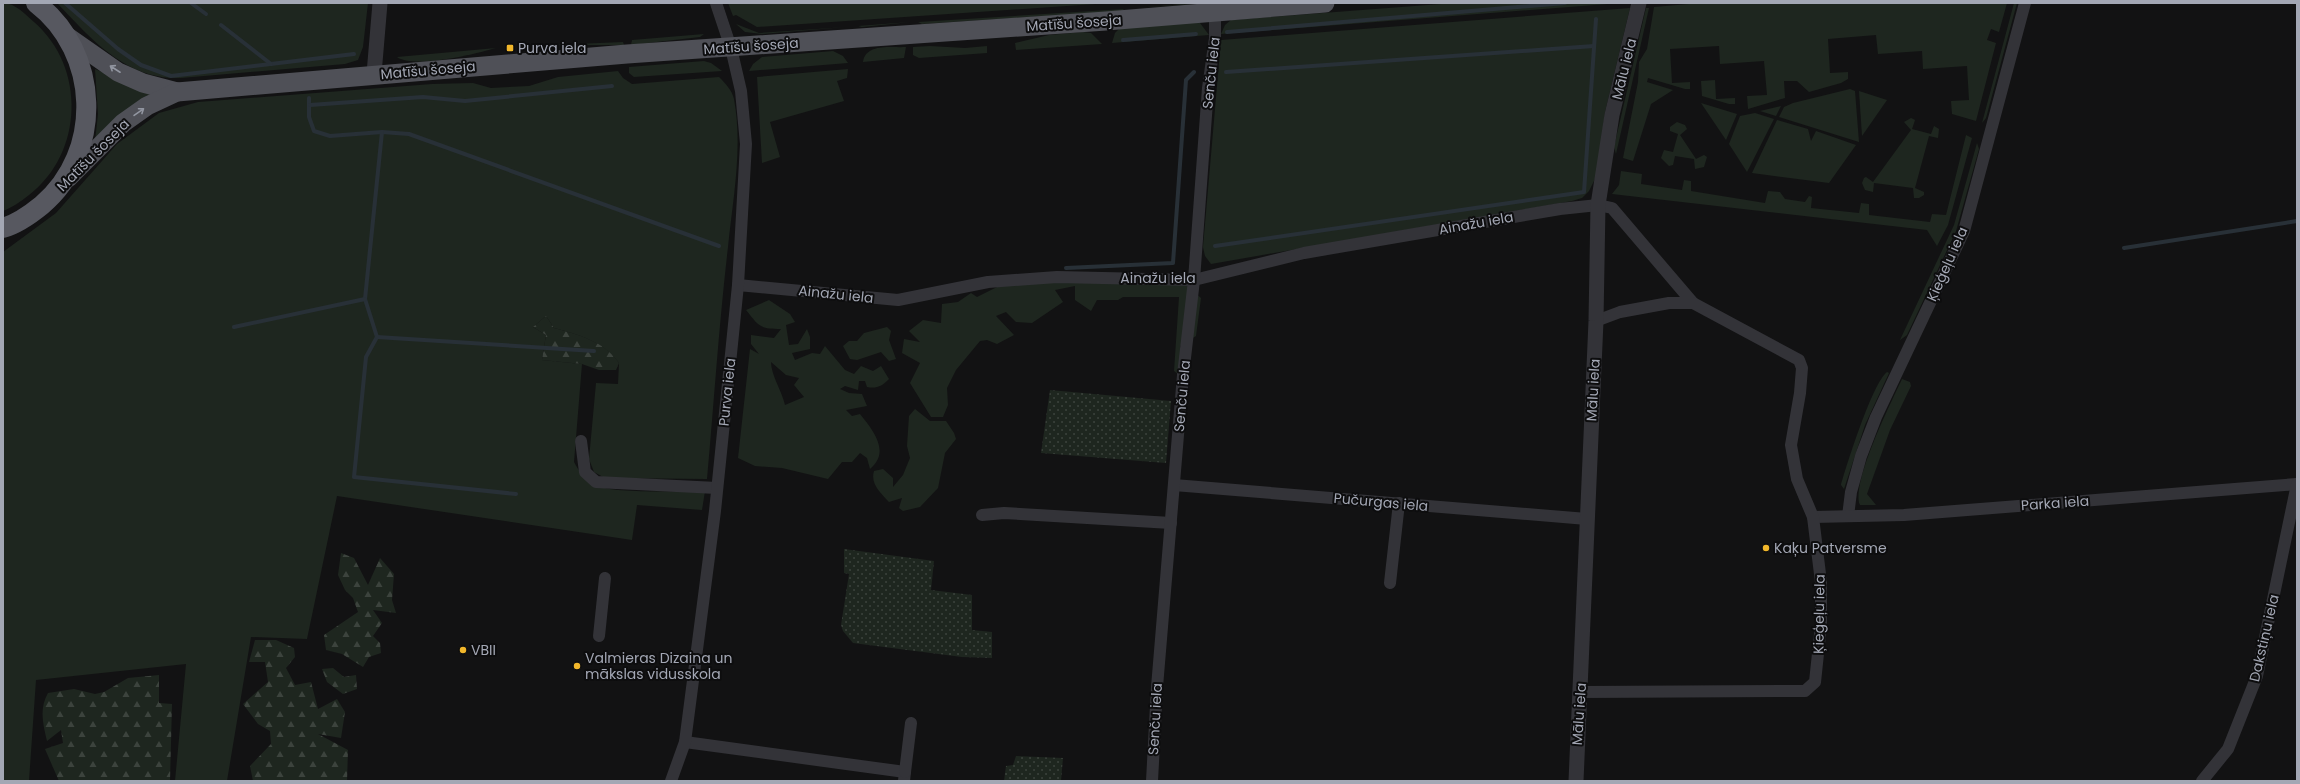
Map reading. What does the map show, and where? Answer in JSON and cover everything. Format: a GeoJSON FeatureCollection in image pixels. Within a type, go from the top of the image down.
{"type":"FeatureCollection","features":[{"type":"Feature","properties":{"kind":"highway"},"geometry":{"type":"LineString","coordinates":[[5,229],[31,214],[51,197],[68,174],[81,148],[87,120],[85,84],[80,63],[68,37],[56,22],[36,3]]}},
{"type":"Feature","properties":{"kind":"main road","name":"Matīšu šoseja"},"geometry":{"type":"LineString","coordinates":[[51,197],[123,123],[147,106],[177,92],[374,74],[1090,22],[1216,7],[1325,3]]}},
{"type":"Feature","properties":{"kind":"main road","name":"Matīšu šoseja"},"geometry":{"type":"LineString","coordinates":[[68,37],[118,72],[144,83],[177,92]]}},
{"type":"Feature","properties":{"kind":"street"},"geometry":{"type":"LineString","coordinates":[[374,74],[380,3]]}},
{"type":"Feature","properties":{"kind":"street","name":"Purva iela"},"geometry":{"type":"LineString","coordinates":[[671,781],[685,742],[717,488],[738,285],[746,144],[741,91],[731,48],[716,3]]}},
{"type":"Feature","properties":{"kind":"street","name":"Mālu iela"},"geometry":{"type":"LineString","coordinates":[[1576,781],[1596,321],[1598,206],[1612,115],[1639,3]]}},
{"type":"Feature","properties":{"kind":"street","name":"Ķieģeļu iela"},"geometry":{"type":"LineString","coordinates":[[1848,516],[1851,492],[1861,456],[1876,417],[1964,231],[2025,3]]}},
{"type":"Feature","properties":{"kind":"street","name":"Senču iela"},"geometry":{"type":"LineString","coordinates":[[1152,781],[1157,687],[1183,375],[1194,280],[1208,88],[1215,38],[1216,7]]}},
{"type":"Feature","properties":{"kind":"street"},"geometry":{"type":"LineString","coordinates":[[1598,206],[1612,208],[1693,303]]}},
{"type":"Feature","properties":{"kind":"street","name":"Ainažu iela"},"geometry":{"type":"LineString","coordinates":[[738,285],[898,300],[988,282],[1057,277],[1194,280],[1304,253],[1560,209],[1598,206]]}},
{"type":"Feature","properties":{"kind":"street"},"geometry":{"type":"LineString","coordinates":[[1596,321],[1620,312],[1669,302],[1693,303]]}},
{"type":"Feature","properties":{"kind":"street","name":"Ķieģeļu iela"},"geometry":{"type":"LineString","coordinates":[[1581,692],[1805,691],[1815,682],[1821,625],[1821,582],[1813,517],[1797,479],[1791,445],[1800,394],[1802,368],[1799,360],[1693,303]]}},
{"type":"Feature","properties":{"kind":"street"},"geometry":{"type":"LineString","coordinates":[[582,441],[585,472],[596,482],[717,488]]}},
{"type":"Feature","properties":{"kind":"street","name":"Parka iela"},"geometry":{"type":"LineString","coordinates":[[1813,517],[1904,515],[2297,484]]}},
{"type":"Feature","properties":{"kind":"street","name":"Dakstiņu iela"},"geometry":{"type":"LineString","coordinates":[[2202,781],[2228,750],[2257,676],[2297,484]]}},
{"type":"Feature","properties":{"kind":"street","name":"Pučurgas iela"},"geometry":{"type":"LineString","coordinates":[[1174,485],[1587,519]]}},
{"type":"Feature","properties":{"kind":"street"},"geometry":{"type":"LineString","coordinates":[[1390,583],[1399,503]]}},
{"type":"Feature","properties":{"kind":"street"},"geometry":{"type":"LineString","coordinates":[[982,515],[1004,513],[1171,523]]}},
{"type":"Feature","properties":{"kind":"street"},"geometry":{"type":"LineString","coordinates":[[599,636],[605,578]]}},
{"type":"Feature","properties":{"kind":"street"},"geometry":{"type":"LineString","coordinates":[[685,742],[904,776],[911,723]]}},
{"type":"Feature","properties":{"kind":"green space"},"geometry":{"type":"Polygon","coordinates":[[[3,3],[12,5],[20,10],[34,22],[51,41],[63,62],[70,85],[72,110],[68,134],[60,157],[47,177],[26,198],[3,211],[3,3]]]}},
{"type":"Feature","properties":{"kind":"green space"},"geometry":{"type":"Polygon","coordinates":[[[57,3],[368,3],[363,47],[358,60],[345,64],[166,78],[142,72],[114,57],[90,37],[57,3]]]}},
{"type":"Feature","properties":{"kind":"green space"},"geometry":{"type":"Polygon","coordinates":[[[728,3],[1110,3],[757,27],[736,15],[733,16],[728,3]]]}},
{"type":"Feature","properties":{"kind":"green space"},"geometry":{"type":"Polygon","coordinates":[[[1196,3],[1209,3],[1135,8],[1196,3]]]}},
{"type":"Feature","properties":{"kind":"green space"},"geometry":{"type":"Polygon","coordinates":[[[1454,3],[1621,3],[1221,34],[1225,25],[1231,20],[1454,3]]]}},
{"type":"Feature","properties":{"kind":"green space"},"geometry":{"type":"Polygon","coordinates":[[[1700,3],[2007,3],[1999,32],[1991,29],[1987,40],[1996,43],[1976,121],[1952,114],[1951,101],[1969,100],[1967,66],[1923,69],[1922,51],[1878,54],[1876,35],[1828,39],[1830,73],[1848,72],[1848,79],[1841,83],[1809,92],[1797,81],[1784,81],[1785,98],[1748,109],[1747,96],[1767,95],[1764,61],[1720,64],[1719,46],[1670,49],[1672,83],[1690,82],[1690,89],[1685,89],[1648,78],[1647,82],[1673,90],[1651,104],[1633,161],[1623,158],[1638,82],[1639,62],[1647,49],[1654,7],[1700,3]]]}},
{"type":"Feature","properties":{"kind":"green space"},"geometry":{"type":"Polygon","coordinates":[[[2014,3],[2017,3],[1986,118],[1982,123],[2014,3]]]}},
{"type":"Feature","properties":{"kind":"green space"},"geometry":{"type":"Polygon","coordinates":[[[1630,8],[1605,112],[1597,175],[1589,191],[1582,198],[1572,201],[1211,264],[1205,256],[1203,247],[1221,40],[1630,8]]]}},
{"type":"Feature","properties":{"kind":"green space"},"geometry":{"type":"Polygon","coordinates":[[[1646,8],[1649,8],[1616,154],[1614,147],[1646,8]]]}},
{"type":"Feature","properties":{"kind":"green space"},"geometry":{"type":"Polygon","coordinates":[[[1124,9],[1122,11],[922,24],[918,22],[1124,9]]]}},
{"type":"Feature","properties":{"kind":"green space"},"geometry":{"type":"Polygon","coordinates":[[[910,22],[862,27],[858,26],[910,22]]]}},
{"type":"Feature","properties":{"kind":"green space"},"geometry":{"type":"Polygon","coordinates":[[[1195,22],[1200,23],[1209,35],[1112,43],[1115,33],[1120,28],[1195,22]]]}},
{"type":"Feature","properties":{"kind":"green space"},"geometry":{"type":"Polygon","coordinates":[[[736,24],[759,33],[846,27],[762,34],[745,32],[736,24]]]}},
{"type":"Feature","properties":{"kind":"green space"},"geometry":{"type":"Polygon","coordinates":[[[1083,32],[1091,33],[1102,44],[1016,50],[1015,43],[1049,35],[1083,32]]]}},
{"type":"Feature","properties":{"kind":"green space"},"geometry":{"type":"Polygon","coordinates":[[[704,34],[700,37],[631,45],[632,40],[704,34]]]}},
{"type":"Feature","properties":{"kind":"green space"},"geometry":{"type":"Polygon","coordinates":[[[623,42],[624,45],[551,45],[623,42]]]}},
{"type":"Feature","properties":{"kind":"green space"},"geometry":{"type":"Polygon","coordinates":[[[930,46],[965,48],[987,46],[987,53],[919,58],[913,55],[913,47],[930,46]]]}},
{"type":"Feature","properties":{"kind":"green space"},"geometry":{"type":"Polygon","coordinates":[[[906,47],[904,58],[863,62],[865,56],[874,49],[906,47]]]}},
{"type":"Feature","properties":{"kind":"green space"},"geometry":{"type":"Polygon","coordinates":[[[496,48],[460,57],[430,61],[416,62],[397,57],[496,48]]]}},
{"type":"Feature","properties":{"kind":"green space"},"geometry":{"type":"Polygon","coordinates":[[[833,51],[843,56],[848,63],[749,71],[753,64],[762,57],[833,51]]]}},
{"type":"Feature","properties":{"kind":"green space"},"geometry":{"type":"Polygon","coordinates":[[[704,61],[711,63],[722,71],[634,77],[629,73],[629,67],[704,61]]]}},
{"type":"Feature","properties":{"kind":"green space"},"geometry":{"type":"Polygon","coordinates":[[[95,69],[154,94],[95,141],[98,114],[95,69]]]}},
{"type":"Feature","properties":{"kind":"green space"},"geometry":{"type":"Polygon","coordinates":[[[848,69],[847,78],[837,81],[844,101],[770,122],[780,157],[762,163],[757,77],[848,69]]]}},
{"type":"Feature","properties":{"kind":"green space"},"geometry":{"type":"Polygon","coordinates":[[[618,71],[623,78],[632,84],[719,77],[726,84],[734,99],[738,136],[736,173],[722,305],[707,479],[605,478],[594,472],[589,459],[596,383],[618,384],[619,363],[613,355],[598,344],[581,336],[554,328],[546,316],[533,327],[546,335],[542,360],[582,364],[574,462],[585,478],[594,485],[617,490],[705,491],[702,510],[637,505],[632,540],[337,496],[307,639],[251,637],[227,781],[175,781],[186,664],[36,680],[29,781],[3,781],[3,252],[56,213],[117,144],[159,113],[198,102],[432,84],[473,83],[491,88],[529,86],[558,77],[618,71]]]}},
{"type":"Feature","properties":{"kind":"green space"},"geometry":{"type":"Polygon","coordinates":[[[1715,80],[1716,99],[1735,98],[1735,104],[1729,104],[1702,96],[1701,81],[1715,80]]]}},
{"type":"Feature","properties":{"kind":"green space"},"geometry":{"type":"Polygon","coordinates":[[[1850,89],[1855,91],[1859,142],[1779,117],[1784,107],[1793,103],[1850,89]]]}},
{"type":"Feature","properties":{"kind":"green space"},"geometry":{"type":"Polygon","coordinates":[[[1859,91],[1887,100],[1862,136],[1859,91]]]}},
{"type":"Feature","properties":{"kind":"green space"},"geometry":{"type":"Polygon","coordinates":[[[1701,103],[1737,114],[1726,140],[1701,103]]]}},
{"type":"Feature","properties":{"kind":"green space"},"geometry":{"type":"Polygon","coordinates":[[[1781,106],[1776,116],[1760,111],[1781,106]]]}},
{"type":"Feature","properties":{"kind":"green space"},"geometry":{"type":"Polygon","coordinates":[[[1755,113],[1774,119],[1747,172],[1729,144],[1740,116],[1755,113]]]}},
{"type":"Feature","properties":{"kind":"green space"},"geometry":{"type":"Polygon","coordinates":[[[1911,118],[1915,120],[1912,129],[1931,134],[1934,126],[1939,129],[1938,138],[1929,136],[1915,188],[1924,192],[1924,195],[1919,198],[1914,198],[1913,188],[1874,183],[1873,192],[1865,190],[1862,183],[1864,178],[1866,177],[1873,182],[1911,130],[1904,122],[1911,118]]]}},
{"type":"Feature","properties":{"kind":"green space"},"geometry":{"type":"Polygon","coordinates":[[[1777,120],[1808,129],[1811,141],[1816,131],[1856,145],[1829,183],[1752,173],[1777,120]]]}},
{"type":"Feature","properties":{"kind":"green space"},"geometry":{"type":"Polygon","coordinates":[[[1677,122],[1685,125],[1687,129],[1680,135],[1696,159],[1704,155],[1707,157],[1704,167],[1695,169],[1694,159],[1675,156],[1673,165],[1669,166],[1661,158],[1664,150],[1673,152],[1678,134],[1670,131],[1670,127],[1677,122]]]}},
{"type":"Feature","properties":{"kind":"green space"},"geometry":{"type":"Polygon","coordinates":[[[1966,135],[1972,138],[1948,225],[1937,246],[1927,230],[1612,194],[1619,185],[1621,171],[1642,174],[1641,184],[1682,190],[1684,180],[1691,181],[1691,191],[1765,203],[1768,191],[1780,192],[1785,199],[1805,202],[1809,196],[1812,197],[1811,208],[1859,213],[1861,203],[1869,204],[1869,215],[1930,222],[1932,214],[1946,215],[1966,135]]]}},
{"type":"Feature","properties":{"kind":"green space"},"geometry":{"type":"Polygon","coordinates":[[[1977,143],[1979,149],[1956,231],[1907,335],[1900,340],[1954,225],[1977,143]]]}},
{"type":"Feature","properties":{"kind":"green space"},"geometry":{"type":"Polygon","coordinates":[[[1177,277],[1201,298],[1196,336],[1180,346],[1181,357],[1191,365],[1189,383],[1174,371],[1179,297],[1123,297],[1118,300],[1097,300],[1091,311],[1075,300],[1075,286],[1055,290],[1063,302],[1032,323],[1016,322],[1006,312],[996,316],[1014,335],[997,344],[987,340],[980,341],[956,370],[947,388],[948,405],[943,417],[931,417],[910,383],[920,363],[902,353],[904,339],[920,342],[909,331],[923,320],[941,323],[942,304],[958,302],[971,293],[977,297],[997,287],[1020,282],[1177,277]]]}},
{"type":"Feature","properties":{"kind":"green space"},"geometry":{"type":"Polygon","coordinates":[[[769,300],[790,314],[795,322],[786,325],[789,345],[798,344],[807,329],[810,337],[810,349],[792,353],[795,360],[812,353],[820,354],[825,346],[845,370],[854,374],[861,366],[873,371],[881,366],[889,379],[882,385],[874,388],[867,387],[865,381],[859,381],[858,390],[845,386],[840,389],[849,393],[862,394],[867,406],[846,410],[852,416],[860,414],[878,441],[879,455],[876,462],[870,469],[867,458],[860,453],[852,462],[842,462],[828,479],[782,468],[755,466],[738,458],[750,349],[759,354],[751,344],[751,335],[774,338],[781,329],[760,326],[746,310],[769,300]],[[771,362],[771,367],[785,405],[804,397],[794,385],[799,378],[786,375],[771,362]]]}},
{"type":"Feature","properties":{"kind":"green space"},"geometry":{"type":"Polygon","coordinates":[[[546,316],[554,328],[573,333],[606,349],[619,363],[616,370],[599,370],[582,364],[542,360],[546,335],[533,327],[546,316]]]}},
{"type":"Feature","properties":{"kind":"green space"},"geometry":{"type":"Polygon","coordinates":[[[887,327],[891,331],[889,340],[896,359],[889,361],[881,352],[857,360],[850,359],[843,346],[849,341],[857,341],[864,333],[887,327]]]}},
{"type":"Feature","properties":{"kind":"green space"},"geometry":{"type":"Polygon","coordinates":[[[1887,372],[1889,373],[1865,425],[1844,489],[1841,485],[1867,407],[1881,379],[1887,372]]]}},
{"type":"Feature","properties":{"kind":"green space"},"geometry":{"type":"Polygon","coordinates":[[[1902,379],[1910,382],[1911,386],[1890,430],[1867,494],[1876,505],[1860,505],[1859,494],[1861,479],[1866,461],[1902,379]]]}},
{"type":"Feature","properties":{"kind":"green space"},"geometry":{"type":"Polygon","coordinates":[[[1050,390],[1171,401],[1166,463],[1041,453],[1050,390]]]}},
{"type":"Feature","properties":{"kind":"green space"},"geometry":{"type":"Polygon","coordinates":[[[915,409],[930,421],[946,421],[956,439],[945,453],[938,488],[920,507],[903,511],[899,508],[902,498],[889,502],[877,488],[873,476],[874,471],[883,469],[893,478],[893,487],[903,475],[910,458],[907,446],[909,416],[915,409]]]}},
{"type":"Feature","properties":{"kind":"green space"},"geometry":{"type":"Polygon","coordinates":[[[844,549],[934,561],[931,590],[972,595],[972,630],[992,632],[992,658],[962,657],[853,643],[843,631],[841,625],[849,574],[844,573],[844,549]]]}},
{"type":"Feature","properties":{"kind":"green space"},"geometry":{"type":"Polygon","coordinates":[[[341,553],[354,558],[368,585],[380,558],[394,574],[392,600],[396,613],[373,610],[382,623],[373,636],[380,643],[381,653],[369,657],[363,667],[342,654],[326,650],[324,635],[358,612],[353,598],[345,590],[338,575],[341,553]]]}},
{"type":"Feature","properties":{"kind":"green space"},"geometry":{"type":"Polygon","coordinates":[[[255,640],[276,640],[294,648],[295,657],[286,668],[295,685],[311,682],[318,709],[337,699],[345,712],[341,738],[318,734],[348,750],[347,781],[253,781],[250,766],[271,744],[270,731],[258,724],[243,704],[268,682],[265,662],[249,662],[255,640]]]}},
{"type":"Feature","properties":{"kind":"green space"},"geometry":{"type":"Polygon","coordinates":[[[333,668],[344,677],[356,675],[357,689],[343,694],[327,682],[322,669],[333,668]]]}},
{"type":"Feature","properties":{"kind":"green space"},"geometry":{"type":"Polygon","coordinates":[[[159,675],[159,703],[172,704],[170,781],[59,781],[45,749],[63,743],[61,730],[47,741],[43,723],[43,705],[48,693],[74,689],[95,694],[104,692],[128,678],[159,675]]]}},
{"type":"Feature","properties":{"kind":"green space"},"geometry":{"type":"Polygon","coordinates":[[[1016,756],[1063,758],[1061,781],[1004,781],[1006,766],[1013,765],[1016,756]]]}},
{"type":"Feature","properties":{"kind":"waterway"},"geometry":{"type":"LineString","coordinates":[[65,3],[118,49],[141,65],[171,76],[354,54]]}},
{"type":"Feature","properties":{"kind":"waterway"},"geometry":{"type":"LineString","coordinates":[[191,3],[206,14]]}},
{"type":"Feature","properties":{"kind":"waterway"},"geometry":{"type":"LineString","coordinates":[[1227,32],[1565,3]]}},
{"type":"Feature","properties":{"kind":"waterway"},"geometry":{"type":"LineString","coordinates":[[1215,246],[1584,192],[1596,19]]}},
{"type":"Feature","properties":{"kind":"waterway"},"geometry":{"type":"LineString","coordinates":[[221,25],[271,64]]}},
{"type":"Feature","properties":{"kind":"waterway"},"geometry":{"type":"LineString","coordinates":[[1123,40],[1196,34]]}},
{"type":"Feature","properties":{"kind":"waterway"},"geometry":{"type":"LineString","coordinates":[[1226,72],[1594,46]]}},
{"type":"Feature","properties":{"kind":"waterway"},"geometry":{"type":"LineString","coordinates":[[1066,268],[1173,263],[1186,80],[1194,72]]}},
{"type":"Feature","properties":{"kind":"waterway"},"geometry":{"type":"LineString","coordinates":[[310,105],[423,97],[465,101],[612,86]]}},
{"type":"Feature","properties":{"kind":"waterway"},"geometry":{"type":"LineString","coordinates":[[309,98],[309,117],[314,131],[330,136],[382,132],[409,134],[719,246]]}},
{"type":"Feature","properties":{"kind":"waterway"},"geometry":{"type":"LineString","coordinates":[[382,132],[365,299],[377,337],[366,357],[354,477],[516,494]]}},
{"type":"Feature","properties":{"kind":"waterway"},"geometry":{"type":"LineString","coordinates":[[2124,248],[2297,221]]}},
{"type":"Feature","properties":{"kind":"waterway"},"geometry":{"type":"LineString","coordinates":[[234,327],[365,299]]}},
{"type":"Feature","properties":{"kind":"waterway"},"geometry":{"type":"LineString","coordinates":[[377,337],[594,351]]}},
{"type":"Feature","properties":{"kind":"place","name":"Purva iela"},"geometry":{"type":"Point","coordinates":[510,48]}},
{"type":"Feature","properties":{"kind":"place","name":"Kaķu Patversme"},"geometry":{"type":"Point","coordinates":[1766,548]}},
{"type":"Feature","properties":{"kind":"place","name":"VBII"},"geometry":{"type":"Point","coordinates":[463,650]}},
{"type":"Feature","properties":{"kind":"place","name":"Valmieras Dizaina un mākslas vidusskola"},"geometry":{"type":"Point","coordinates":[577,666]}}]}
